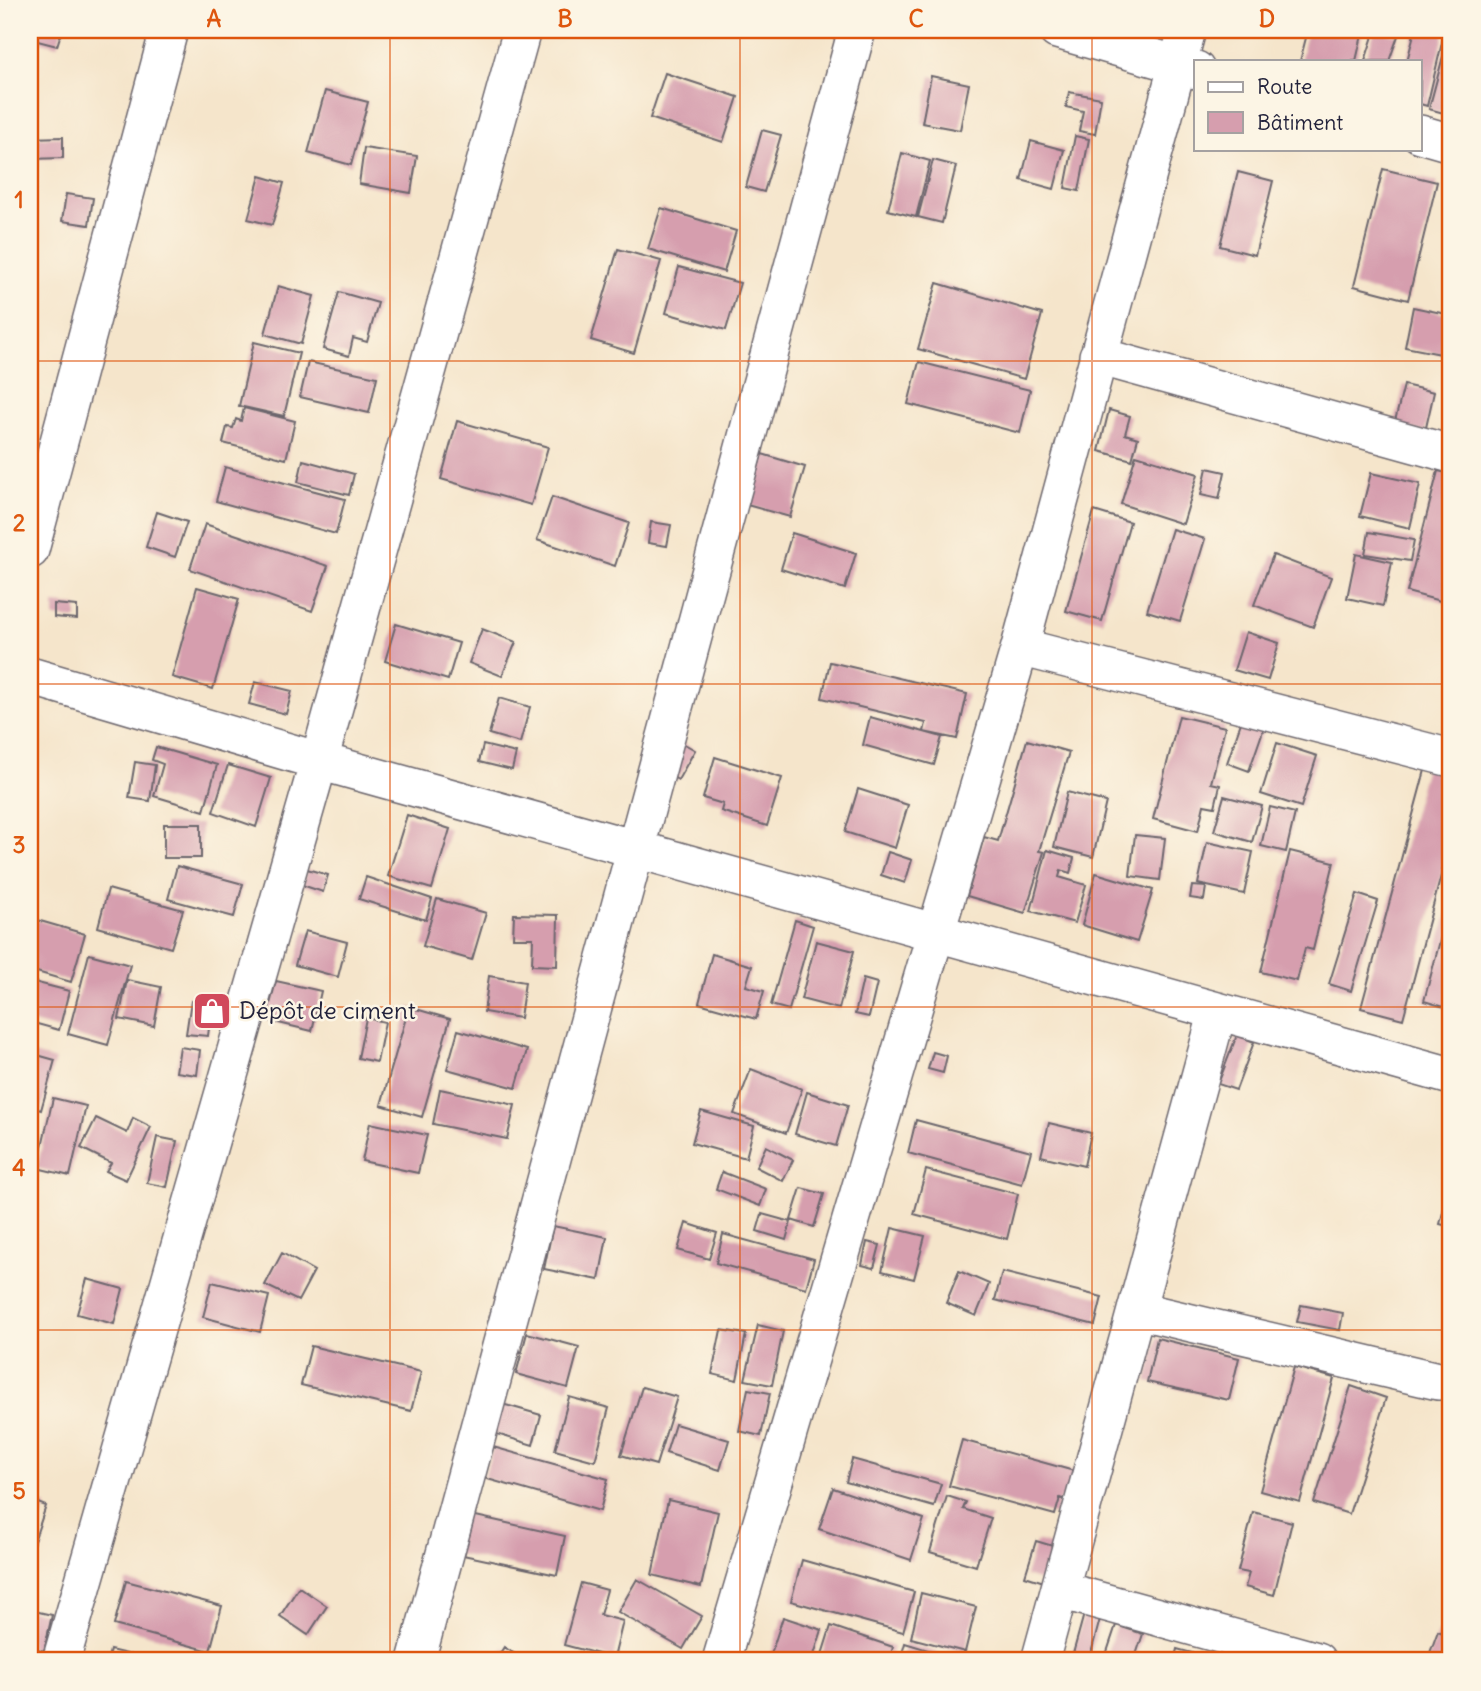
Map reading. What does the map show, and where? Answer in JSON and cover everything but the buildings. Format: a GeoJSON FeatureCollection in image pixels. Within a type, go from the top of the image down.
{"type":"FeatureCollection","features":[{"type":"Feature","properties":{"kind":"street"},"geometry":{"type":"LineString","coordinates":[[30,550],[169,30]]}},
{"type":"Feature","properties":{"kind":"street"},"geometry":{"type":"LineString","coordinates":[[61,1661],[319,761],[522,30]]}},
{"type":"Feature","properties":{"kind":"street"},"geometry":{"type":"LineString","coordinates":[[416,1661],[857,30]]}},
{"type":"Feature","properties":{"kind":"street"},"geometry":{"type":"LineString","coordinates":[[1057,30],[1187,67]]}},
{"type":"Feature","properties":{"kind":"street"},"geometry":{"type":"LineString","coordinates":[[721,1661],[1020,647],[1098,356],[1187,67],[1187,30]]}},
{"type":"Feature","properties":{"kind":"street"},"geometry":{"type":"LineString","coordinates":[[1422,135],[1451,143]]}},
{"type":"Feature","properties":{"kind":"street"},"geometry":{"type":"LineString","coordinates":[[1098,356],[1451,454]]}},
{"type":"Feature","properties":{"kind":"street"},"geometry":{"type":"LineString","coordinates":[[1020,647],[1451,758]]}},
{"type":"Feature","properties":{"kind":"street"},"geometry":{"type":"LineString","coordinates":[[30,676],[319,761],[1451,1076]]}},
{"type":"Feature","properties":{"kind":"street"},"geometry":{"type":"LineString","coordinates":[[1040,1661],[1218,1011]]}},
{"type":"Feature","properties":{"kind":"street"},"geometry":{"type":"LineString","coordinates":[[1136,1310],[1438,1381]]}},
{"type":"Feature","properties":{"kind":"street"},"geometry":{"type":"LineString","coordinates":[[1060,1590],[1317,1661]]}},
{"type":"Feature","properties":{"kind":"place","name":"Dépôt de ciment"},"geometry":{"type":"Point","coordinates":[212,1011]}}]}
